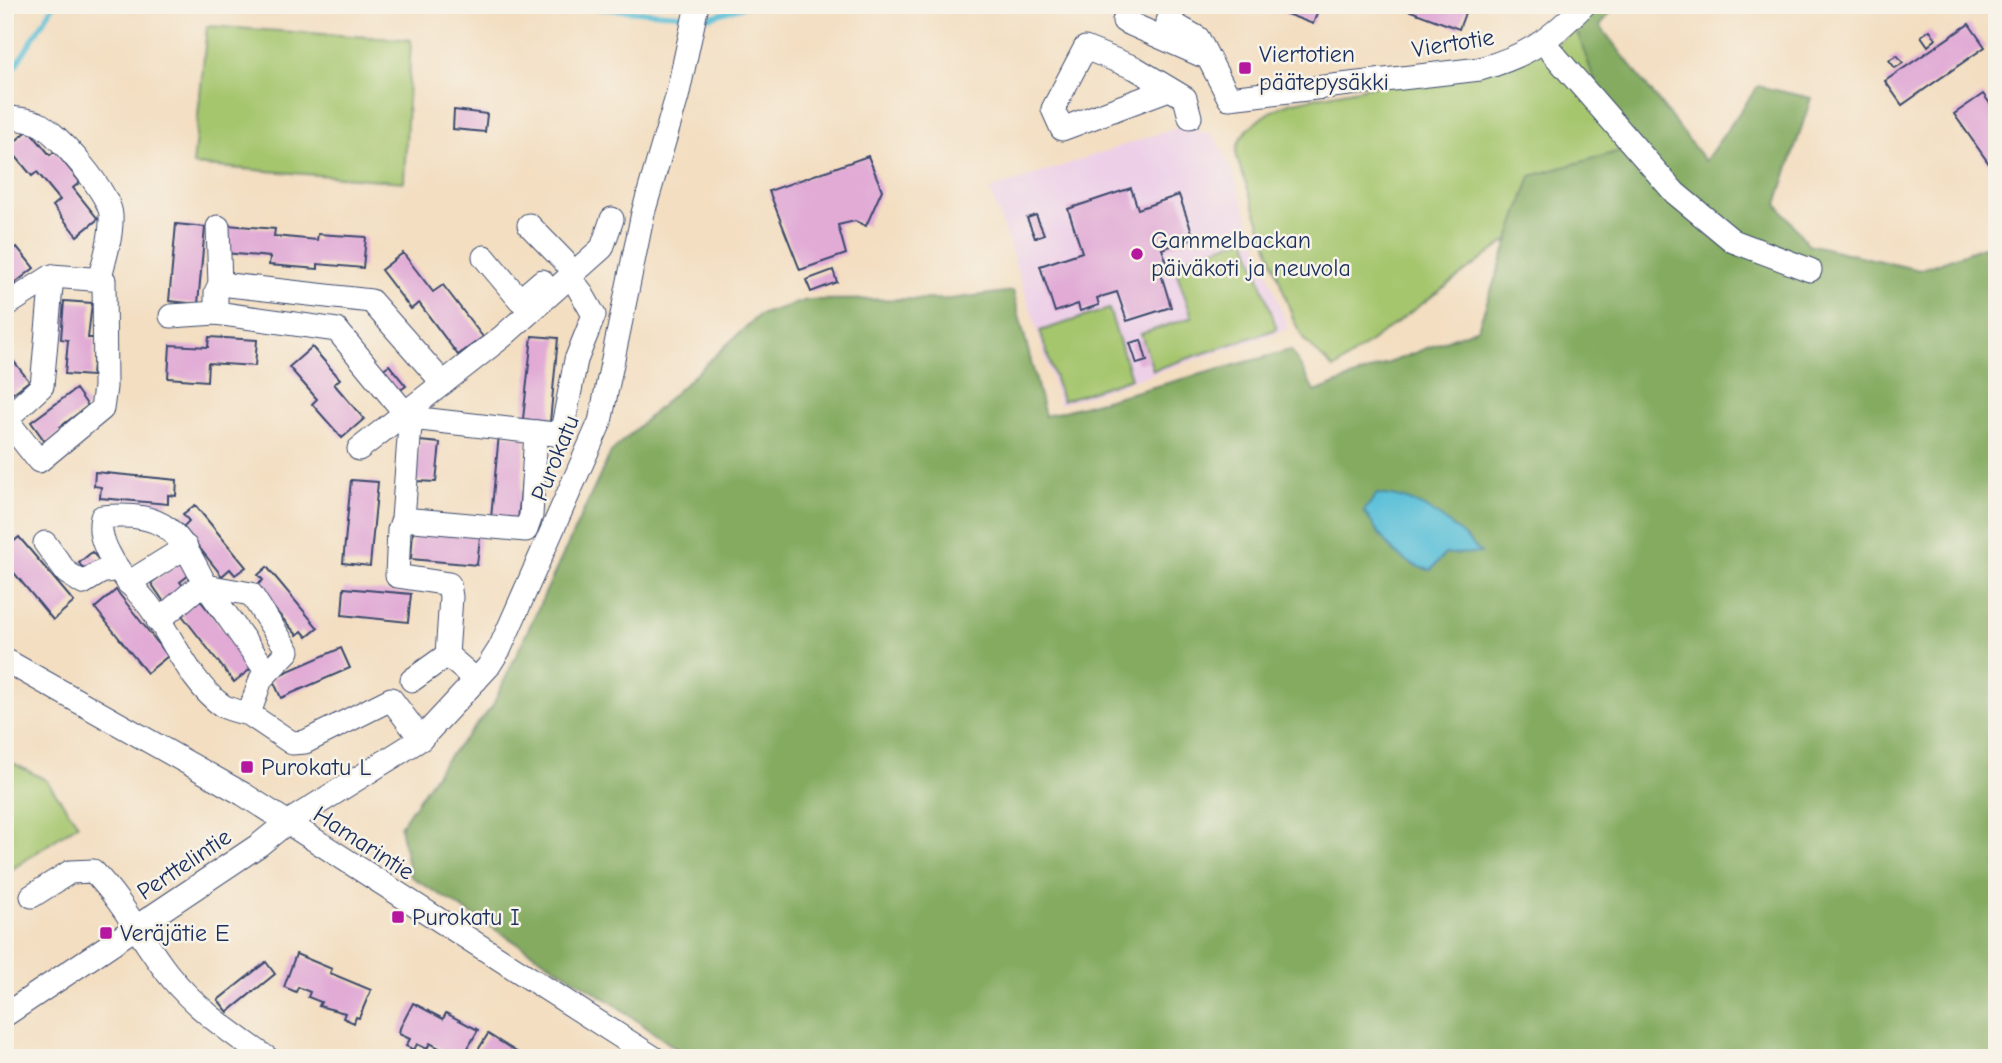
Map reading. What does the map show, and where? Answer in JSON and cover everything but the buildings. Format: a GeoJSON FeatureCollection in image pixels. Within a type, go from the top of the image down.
{"type":"FeatureCollection","features":[{"type":"Feature","properties":{"kind":"street","name":"Purokatu"},"geometry":{"type":"LineString","coordinates":[[285,824],[421,739],[476,680],[500,648],[600,422],[643,213],[697,5]]}},
{"type":"Feature","properties":{"kind":"street"},"geometry":{"type":"LineString","coordinates":[[1130,5],[1124,21],[1208,57]]}},
{"type":"Feature","properties":{"kind":"street"},"geometry":{"type":"LineString","coordinates":[[1175,5],[1168,21],[1198,38],[1208,57]]}},
{"type":"Feature","properties":{"kind":"street","name":"Viertotie"},"geometry":{"type":"LineString","coordinates":[[1208,57],[1229,98],[1480,69],[1507,61],[1544,43],[1584,5]]}},
{"type":"Feature","properties":{"kind":"street"},"geometry":{"type":"LineString","coordinates":[[1544,43],[1675,193],[1733,241],[1810,270]]}},
{"type":"Feature","properties":{"kind":"street"},"geometry":{"type":"LineString","coordinates":[[1169,89],[1062,129],[1053,109],[1085,48],[1135,68],[1185,98],[1190,117]]}},
{"type":"Feature","properties":{"kind":"street"},"geometry":{"type":"LineString","coordinates":[[5,117],[38,123],[60,139],[105,199],[111,213],[106,256],[99,279]]}},
{"type":"Feature","properties":{"kind":"street"},"geometry":{"type":"LineString","coordinates":[[484,257],[520,300],[612,219],[631,211],[643,213]]}},
{"type":"Feature","properties":{"kind":"street"},"geometry":{"type":"LineString","coordinates":[[359,449],[502,337],[602,248],[612,219]]}},
{"type":"Feature","properties":{"kind":"street"},"geometry":{"type":"LineString","coordinates":[[529,225],[564,261]]}},
{"type":"Feature","properties":{"kind":"street"},"geometry":{"type":"LineString","coordinates":[[216,313],[216,292],[220,284],[218,227]]}},
{"type":"Feature","properties":{"kind":"street"},"geometry":{"type":"LineString","coordinates":[[5,306],[52,276],[104,280],[106,387],[102,410],[39,461],[6,419],[42,386],[52,276]]}},
{"type":"Feature","properties":{"kind":"street"},"geometry":{"type":"LineString","coordinates":[[220,284],[371,301],[443,383]]}},
{"type":"Feature","properties":{"kind":"street"},"geometry":{"type":"LineString","coordinates":[[579,289],[594,315],[620,322]]}},
{"type":"Feature","properties":{"kind":"street"},"geometry":{"type":"LineString","coordinates":[[171,316],[216,313],[337,330],[405,413]]}},
{"type":"Feature","properties":{"kind":"street"},"geometry":{"type":"LineString","coordinates":[[447,656],[451,597],[449,584],[397,576],[410,425],[420,419],[555,434],[563,426],[576,360],[594,315]]}},
{"type":"Feature","properties":{"kind":"street"},"geometry":{"type":"LineString","coordinates":[[403,519],[526,530],[531,516],[536,432]]}},
{"type":"Feature","properties":{"kind":"street"},"geometry":{"type":"LineString","coordinates":[[267,672],[205,584],[186,547],[166,524],[125,514],[102,517],[99,530],[108,554],[123,576],[148,603],[202,683],[223,706],[249,714],[292,743],[305,742],[391,699],[421,739]]}},
{"type":"Feature","properties":{"kind":"street"},"geometry":{"type":"LineString","coordinates":[[45,543],[66,572],[83,583],[101,572],[123,576],[186,547]]}},
{"type":"Feature","properties":{"kind":"street"},"geometry":{"type":"LineString","coordinates":[[158,621],[205,584]]}},
{"type":"Feature","properties":{"kind":"street"},"geometry":{"type":"LineString","coordinates":[[205,584],[251,594],[288,651],[267,672],[249,714]]}},
{"type":"Feature","properties":{"kind":"street"},"geometry":{"type":"LineString","coordinates":[[447,656],[476,680]]}},
{"type":"Feature","properties":{"kind":"street"},"geometry":{"type":"LineString","coordinates":[[412,680],[447,656]]}},
{"type":"Feature","properties":{"kind":"street","name":"Hamarintie"},"geometry":{"type":"LineString","coordinates":[[5,660],[243,794],[285,824],[553,990],[654,1058]]}},
{"type":"Feature","properties":{"kind":"street","name":"Perttelintie"},"geometry":{"type":"LineString","coordinates":[[5,1015],[285,824]]}},
{"type":"Feature","properties":{"kind":"street"},"geometry":{"type":"LineString","coordinates":[[32,897],[70,872],[93,871],[114,893],[169,975],[211,1018],[267,1058]]}},
{"type":"Feature","properties":{"kind":"shaded area","name":"Gammelbackan päiväkoti ja neuvola"},"geometry":{"type":"Polygon","coordinates":[[[1178,127],[1212,134],[1227,158],[1288,329],[1059,405],[1034,319],[990,190],[1178,127]]]}},
{"type":"Feature","properties":{"kind":"green space"},"geometry":{"type":"Polygon","coordinates":[[[1595,5],[1616,5],[1600,26],[1705,161],[1758,86],[1811,98],[1777,204],[1808,244],[1919,270],[1997,242],[1997,1058],[689,1058],[614,1004],[410,876],[400,827],[444,762],[492,707],[611,452],[759,315],[807,300],[950,299],[1013,291],[1045,416],[1291,350],[1315,392],[1478,328],[1531,176],[1620,151],[1576,29],[1595,5]]]}},
{"type":"Feature","properties":{"kind":"green space"},"geometry":{"type":"Polygon","coordinates":[[[207,26],[411,40],[404,182],[193,165],[207,26]]]}},
{"type":"Feature","properties":{"kind":"green space"},"geometry":{"type":"Polygon","coordinates":[[[1578,28],[1651,134],[1334,369],[1304,340],[1294,321],[1237,158],[1240,140],[1262,117],[1289,103],[1544,51],[1578,28]]]}},
{"type":"Feature","properties":{"kind":"green space"},"geometry":{"type":"Polygon","coordinates":[[[1246,238],[1277,329],[1153,370],[1141,334],[1192,317],[1173,262],[1246,238]]]}},
{"type":"Feature","properties":{"kind":"green space"},"geometry":{"type":"Polygon","coordinates":[[[1109,309],[1131,378],[1062,401],[1040,331],[1109,309]]]}},
{"type":"Feature","properties":{"kind":"green space"},"geometry":{"type":"Polygon","coordinates":[[[5,759],[46,780],[78,824],[5,874],[5,759]]]}},
{"type":"Feature","properties":{"kind":"water"},"geometry":{"type":"Polygon","coordinates":[[[1377,494],[1408,500],[1435,513],[1481,553],[1445,554],[1431,570],[1409,562],[1384,540],[1364,511],[1377,494]]]}},
{"type":"Feature","properties":{"kind":"waterway"},"geometry":{"type":"LineString","coordinates":[[5,74],[11,73],[54,5]]}},
{"type":"Feature","properties":{"kind":"waterway"},"geometry":{"type":"LineString","coordinates":[[547,5],[687,15]]}},
{"type":"Feature","properties":{"kind":"waterway"},"geometry":{"type":"LineString","coordinates":[[700,16],[710,17],[748,5]]}},
{"type":"Feature","properties":{"kind":"place","name":"Viertotien päätepysäkki"},"geometry":{"type":"Point","coordinates":[1245,68]}},
{"type":"Feature","properties":{"kind":"place","name":"Gammelbackan päiväkoti ja neuvola"},"geometry":{"type":"Point","coordinates":[1137,254]}},
{"type":"Feature","properties":{"kind":"place","name":"Purokatu L"},"geometry":{"type":"Point","coordinates":[247,767]}},
{"type":"Feature","properties":{"kind":"place","name":"Purokatu I"},"geometry":{"type":"Point","coordinates":[398,917]}},
{"type":"Feature","properties":{"kind":"place","name":"Veräjätie E"},"geometry":{"type":"Point","coordinates":[106,933]}}]}
